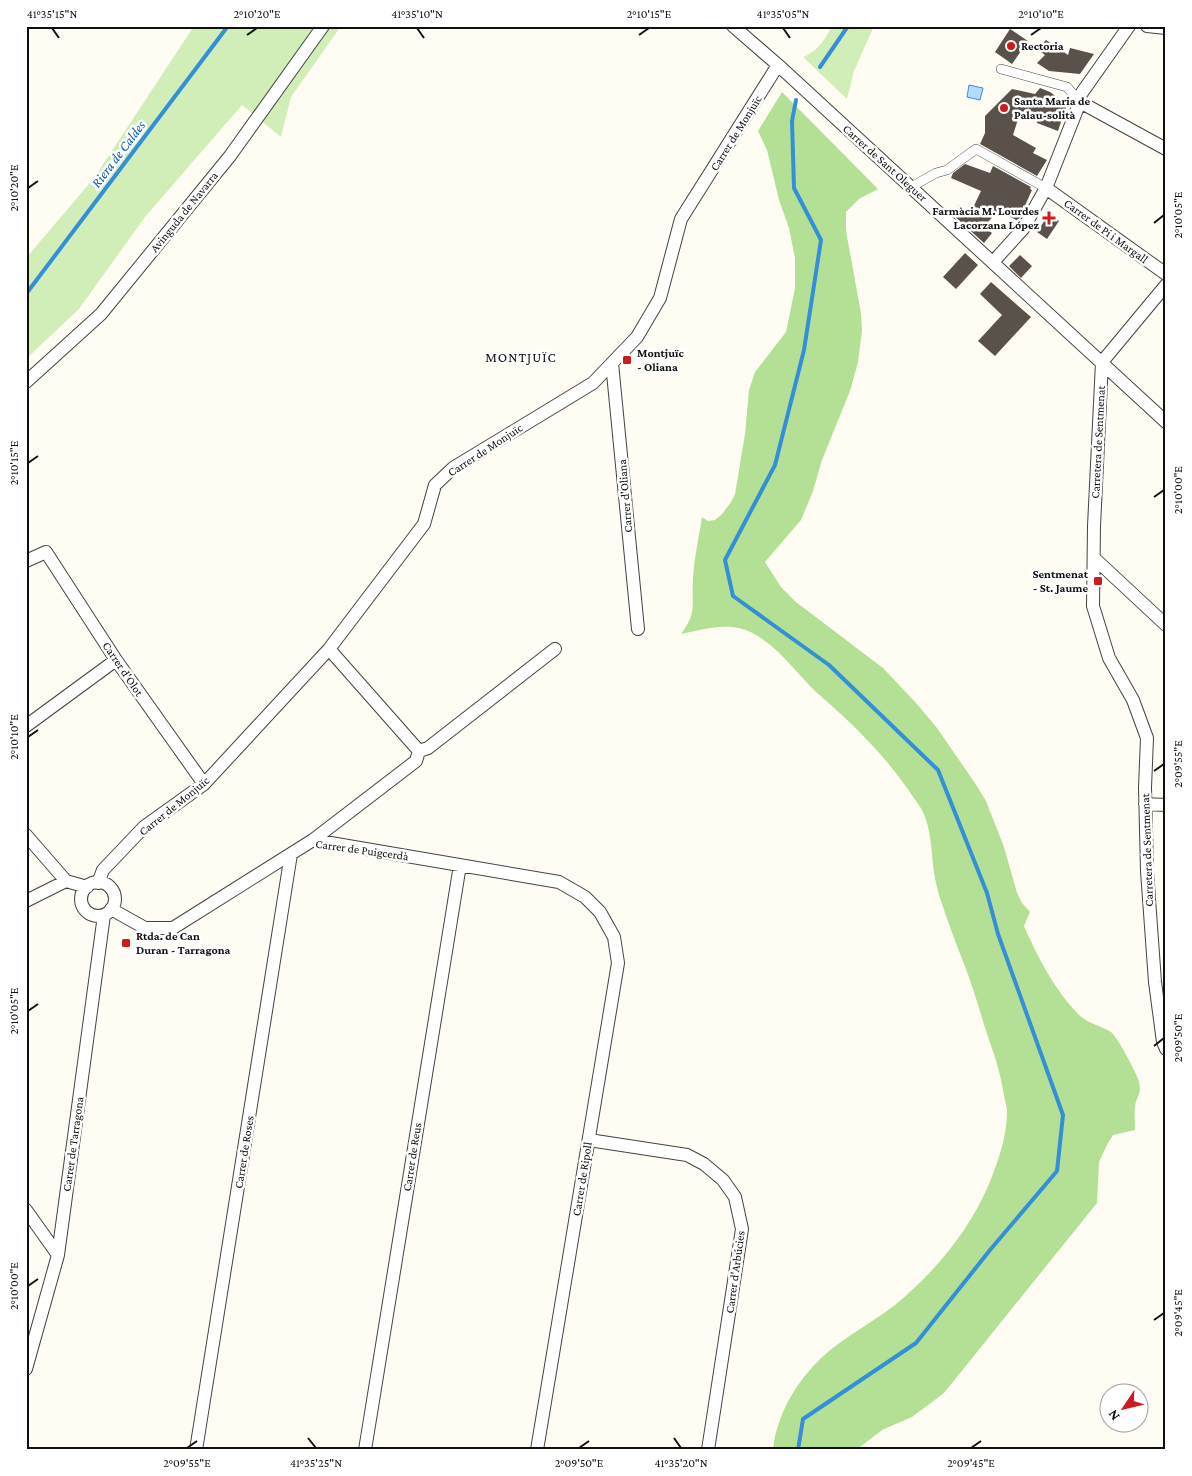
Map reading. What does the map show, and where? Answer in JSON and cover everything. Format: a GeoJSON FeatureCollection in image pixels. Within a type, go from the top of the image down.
{"type":"FeatureCollection","features":[{"type":"Feature","properties":{"kind":"street","name":"Avinguda de Navarra"},"geometry":{"type":"LineString","coordinates":[[26,382],[101,314],[230,156],[323,26]]}},
{"type":"Feature","properties":{"kind":"street","name":"Carrer de Sant Oleguer"},"geometry":{"type":"LineString","coordinates":[[733,26],[778,65],[1166,422]]}},
{"type":"Feature","properties":{"kind":"street"},"geometry":{"type":"LineString","coordinates":[[993,262],[1023,229],[1046,188],[1080,102],[1081,94],[1129,26]]}},
{"type":"Feature","properties":{"kind":"street"},"geometry":{"type":"LineString","coordinates":[[1147,26],[1166,28]]}},
{"type":"Feature","properties":{"kind":"street","name":"Carrer de Monjuïc"},"geometry":{"type":"LineString","coordinates":[[92,885],[103,870],[144,827],[204,784],[328,649],[424,524],[435,485],[453,468],[593,383],[637,337],[660,298],[681,219],[778,65]]}},
{"type":"Feature","properties":{"kind":"street"},"geometry":{"type":"LineString","coordinates":[[1001,69],[1067,87],[1080,102],[1166,149]]}},
{"type":"Feature","properties":{"kind":"street"},"geometry":{"type":"LineString","coordinates":[[911,187],[936,173],[947,170],[976,149],[1046,188]]}},
{"type":"Feature","properties":{"kind":"street","name":"Carrer de Pi i Margall"},"geometry":{"type":"LineString","coordinates":[[1046,188],[1166,274]]}},
{"type":"Feature","properties":{"kind":"street"},"geometry":{"type":"LineString","coordinates":[[1102,362],[1166,285]]}},
{"type":"Feature","properties":{"kind":"street","name":"Carretera de Sentmenat"},"geometry":{"type":"LineString","coordinates":[[1102,362],[1093,606],[1109,658],[1133,700],[1147,738],[1145,804],[1147,871],[1155,982],[1163,1042],[1166,1049]]}},
{"type":"Feature","properties":{"kind":"street","name":"Carrer d'Oliana"},"geometry":{"type":"LineString","coordinates":[[612,363],[638,629]]}},
{"type":"Feature","properties":{"kind":"street","name":"Carrer d'Olot"},"geometry":{"type":"LineString","coordinates":[[26,561],[46,552],[116,660],[204,784]]}},
{"type":"Feature","properties":{"kind":"street"},"geometry":{"type":"LineString","coordinates":[[1094,558],[1166,626]]}},
{"type":"Feature","properties":{"kind":"street"},"geometry":{"type":"LineString","coordinates":[[328,649],[419,751]]}},
{"type":"Feature","properties":{"kind":"street"},"geometry":{"type":"LineString","coordinates":[[419,751],[428,748],[556,649]]}},
{"type":"Feature","properties":{"kind":"street"},"geometry":{"type":"LineString","coordinates":[[26,726],[116,660]]}},
{"type":"Feature","properties":{"kind":"street"},"geometry":{"type":"LineString","coordinates":[[313,840],[416,761],[419,751]]}},
{"type":"Feature","properties":{"kind":"street"},"geometry":{"type":"LineString","coordinates":[[1145,804],[1166,805]]}},
{"type":"Feature","properties":{"kind":"street"},"geometry":{"type":"LineString","coordinates":[[26,835],[66,881]]}},
{"type":"Feature","properties":{"kind":"street","name":"Carrer de Puigcerdà"},"geometry":{"type":"LineString","coordinates":[[107,912],[145,928],[173,928],[313,840],[559,882],[585,897],[600,912]]}},
{"type":"Feature","properties":{"kind":"street","name":"Carrer de Roses"},"geometry":{"type":"LineString","coordinates":[[196,1450],[291,854]]}},
{"type":"Feature","properties":{"kind":"street","name":"Carrer de Reus"},"geometry":{"type":"LineString","coordinates":[[365,1450],[460,865]]}},
{"type":"Feature","properties":{"kind":"street"},"geometry":{"type":"LineString","coordinates":[[26,902],[66,881],[92,885],[104,884],[112,891],[114,898],[107,912],[95,916],[85,910],[81,899],[83,891],[92,885]]}},
{"type":"Feature","properties":{"kind":"street","name":"Carrer de Tarragona"},"geometry":{"type":"LineString","coordinates":[[26,1369],[58,1255],[107,912]]}},
{"type":"Feature","properties":{"kind":"street","name":"Carrer de Ripoll"},"geometry":{"type":"LineString","coordinates":[[537,1450],[618,963],[614,937],[600,912]]}},
{"type":"Feature","properties":{"kind":"street","name":"Carrer d'Arbúcies"},"geometry":{"type":"LineString","coordinates":[[589,1140],[687,1155],[704,1164],[722,1180],[734,1197],[742,1229],[708,1450]]}},
{"type":"Feature","properties":{"kind":"street"},"geometry":{"type":"LineString","coordinates":[[26,1210],[58,1255]]}},
{"type":"Feature","properties":{"kind":"green space"},"geometry":{"type":"Polygon","coordinates":[[[194,26],[341,26],[291,97],[281,137],[242,105],[145,217],[79,309],[26,359],[26,258],[94,178],[194,26]]]}},
{"type":"Feature","properties":{"kind":"green space"},"geometry":{"type":"Polygon","coordinates":[[[832,26],[874,26],[854,71],[847,99],[803,57],[821,44],[832,26]]]}},
{"type":"Feature","properties":{"kind":"green space"},"geometry":{"type":"Polygon","coordinates":[[[782,92],[878,189],[859,199],[846,212],[846,231],[861,313],[862,331],[858,362],[850,391],[822,460],[813,491],[801,520],[765,562],[781,587],[796,602],[883,668],[937,728],[986,801],[1004,847],[1017,893],[1022,903],[1030,912],[1024,926],[1047,972],[1061,994],[1078,1014],[1114,1035],[1131,1064],[1140,1086],[1135,1107],[1135,1130],[1113,1135],[1099,1162],[1097,1203],[944,1393],[912,1417],[882,1430],[856,1450],[773,1450],[780,1419],[787,1404],[814,1365],[838,1344],[895,1305],[924,1279],[950,1250],[972,1218],[996,1167],[1004,1140],[1007,1110],[994,1054],[970,979],[939,896],[928,825],[919,805],[898,776],[868,741],[764,640],[752,633],[732,627],[710,628],[681,634],[692,613],[695,555],[702,517],[708,521],[715,520],[722,514],[735,494],[745,434],[749,390],[755,372],[786,332],[795,288],[795,258],[789,228],[779,200],[767,150],[758,131],[782,92]]]}},
{"type":"Feature","properties":{"kind":"water"},"geometry":{"type":"Polygon","coordinates":[[[969,85],[983,88],[980,100],[967,97],[969,85]]]}},
{"type":"Feature","properties":{"kind":"building","name":"Rectoria"},"geometry":{"type":"Polygon","coordinates":[[[1010,29],[1028,41],[1012,64],[995,52],[1010,29]]]}},
{"type":"Feature","properties":{"kind":"building"},"geometry":{"type":"Polygon","coordinates":[[[1046,40],[1068,55],[1070,48],[1094,54],[1080,74],[1049,71],[1037,63],[1045,55],[1037,49],[1046,40]]]}},
{"type":"Feature","properties":{"kind":"building"},"geometry":{"type":"Polygon","coordinates":[[[1040,88],[1050,92],[1067,104],[1058,131],[1037,123],[1038,118],[1020,113],[1013,135],[1036,148],[1033,153],[1047,160],[1037,176],[980,144],[985,133],[985,116],[1012,89],[1035,94],[1040,88]]]}},
{"type":"Feature","properties":{"kind":"building"},"geometry":{"type":"Polygon","coordinates":[[[965,164],[990,173],[993,166],[1031,187],[1030,189],[1032,190],[1018,221],[998,210],[984,227],[992,233],[984,243],[952,214],[959,205],[970,214],[981,191],[951,178],[953,173],[965,164]]]}},
{"type":"Feature","properties":{"kind":"building"},"geometry":{"type":"Polygon","coordinates":[[[1049,214],[1059,221],[1047,239],[1037,232],[1049,214]]]}},
{"type":"Feature","properties":{"kind":"building"},"geometry":{"type":"Polygon","coordinates":[[[965,253],[978,265],[956,289],[943,277],[965,253]]]}},
{"type":"Feature","properties":{"kind":"building"},"geometry":{"type":"Polygon","coordinates":[[[1020,255],[1032,266],[1021,278],[1009,266],[1020,255]]]}},
{"type":"Feature","properties":{"kind":"building"},"geometry":{"type":"Polygon","coordinates":[[[991,282],[1031,317],[995,356],[978,341],[1002,315],[980,294],[991,282]]]}},
{"type":"Feature","properties":{"kind":"waterway","name":"Riera de Caldes"},"geometry":{"type":"LineString","coordinates":[[26,294],[228,26]]}},
{"type":"Feature","properties":{"kind":"waterway"},"geometry":{"type":"LineString","coordinates":[[820,67],[848,26]]}},
{"type":"Feature","properties":{"kind":"waterway"},"geometry":{"type":"LineString","coordinates":[[796,100],[792,121],[794,188],[821,240],[804,350],[775,465],[725,560],[733,596],[829,665],[938,770],[987,893],[998,934],[1063,1115],[1057,1171],[990,1250],[916,1343],[803,1419],[798,1450]]}},
{"type":"Feature","properties":{"kind":"place","name":"Rectoria"},"geometry":{"type":"Point","coordinates":[1011,46]}},
{"type":"Feature","properties":{"kind":"place","name":"Santa Maria de Palau-solità"},"geometry":{"type":"Point","coordinates":[1004,108]}},
{"type":"Feature","properties":{"kind":"place","name":"Farmàcia M. Lourdes Lacorzana López"},"geometry":{"type":"Point","coordinates":[1049,218]}},
{"type":"Feature","properties":{"kind":"place","name":"Montjuïc - Oliana"},"geometry":{"type":"Point","coordinates":[627,360]}},
{"type":"Feature","properties":{"kind":"place","name":"Sentmenat - St. Jaume"},"geometry":{"type":"Point","coordinates":[1098,581]}},
{"type":"Feature","properties":{"kind":"place","name":"Rtda. de Can Duran - Tarragona"},"geometry":{"type":"Point","coordinates":[126,943]}},
{"type":"Feature","properties":{"kind":"district","name":"MONTJUÏC"},"geometry":{"type":"Point","coordinates":[521,357]}}]}
